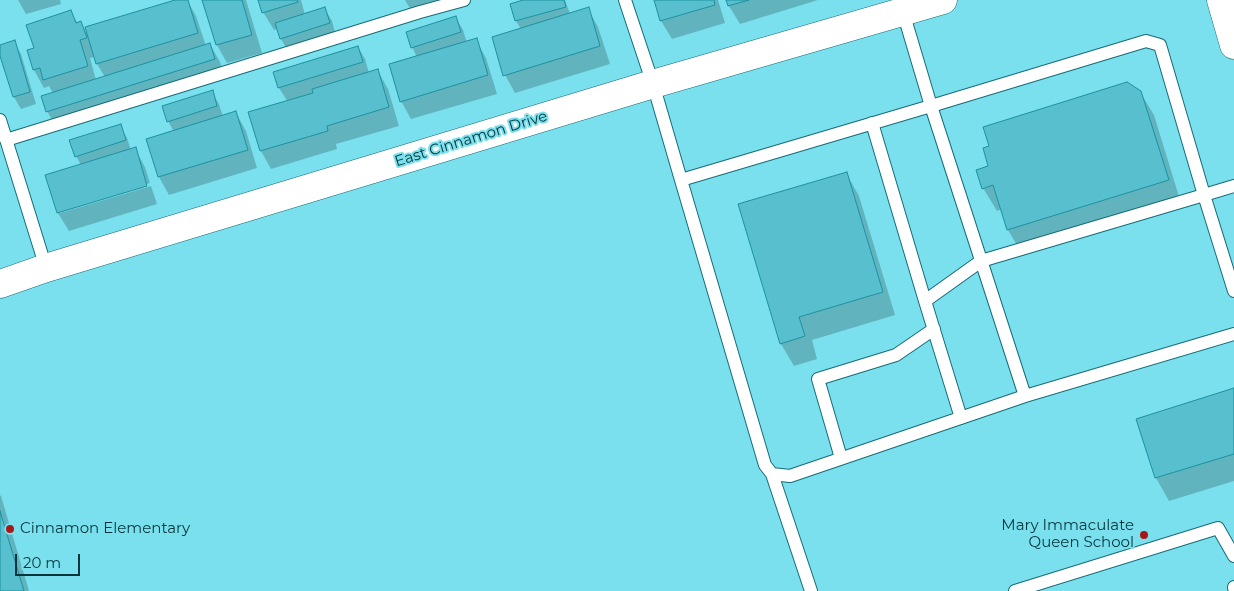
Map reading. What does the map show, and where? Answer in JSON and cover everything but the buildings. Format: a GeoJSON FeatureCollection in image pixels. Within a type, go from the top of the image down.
{"type":"FeatureCollection","features":[{"type":"Feature","properties":{"kind":"street","name":"East Cinnamon Drive"},"geometry":{"type":"LineString","coordinates":[[0,284],[46,268],[654,84],[943,0]]}},
{"type":"Feature","properties":{"kind":"street"},"geometry":{"type":"LineString","coordinates":[[1221,0],[1234,45]]}},
{"type":"Feature","properties":{"kind":"lane"},"geometry":{"type":"LineString","coordinates":[[6,140],[464,0]]}},
{"type":"Feature","properties":{"kind":"lane"},"geometry":{"type":"LineString","coordinates":[[625,0],[654,84],[765,465],[772,474],[811,591]]}},
{"type":"Feature","properties":{"kind":"lane"},"geometry":{"type":"LineString","coordinates":[[903,12],[931,106],[1025,396]]}},
{"type":"Feature","properties":{"kind":"lane"},"geometry":{"type":"LineString","coordinates":[[681,180],[1146,41],[1160,45],[1234,290]]}},
{"type":"Feature","properties":{"kind":"lane"},"geometry":{"type":"LineString","coordinates":[[0,120],[46,268]]}},
{"type":"Feature","properties":{"kind":"lane"},"geometry":{"type":"LineString","coordinates":[[872,123],[961,418]]}},
{"type":"Feature","properties":{"kind":"lane"},"geometry":{"type":"LineString","coordinates":[[926,301],[981,261],[1234,186]]}},
{"type":"Feature","properties":{"kind":"lane"},"geometry":{"type":"LineString","coordinates":[[841,458],[818,380],[896,355],[934,329]]}},
{"type":"Feature","properties":{"kind":"lane"},"geometry":{"type":"LineString","coordinates":[[772,474],[790,476],[1025,396],[1234,334]]}},
{"type":"Feature","properties":{"kind":"lane"},"geometry":{"type":"LineString","coordinates":[[1015,591],[1218,528],[1234,556]]}},
{"type":"Feature","properties":{"kind":"place","name":"Cinnamon Elementary"},"geometry":{"type":"Point","coordinates":[10,529]}},
{"type":"Feature","properties":{"kind":"place","name":"Mary Immaculate Queen School"},"geometry":{"type":"Point","coordinates":[1144,535]}}]}
